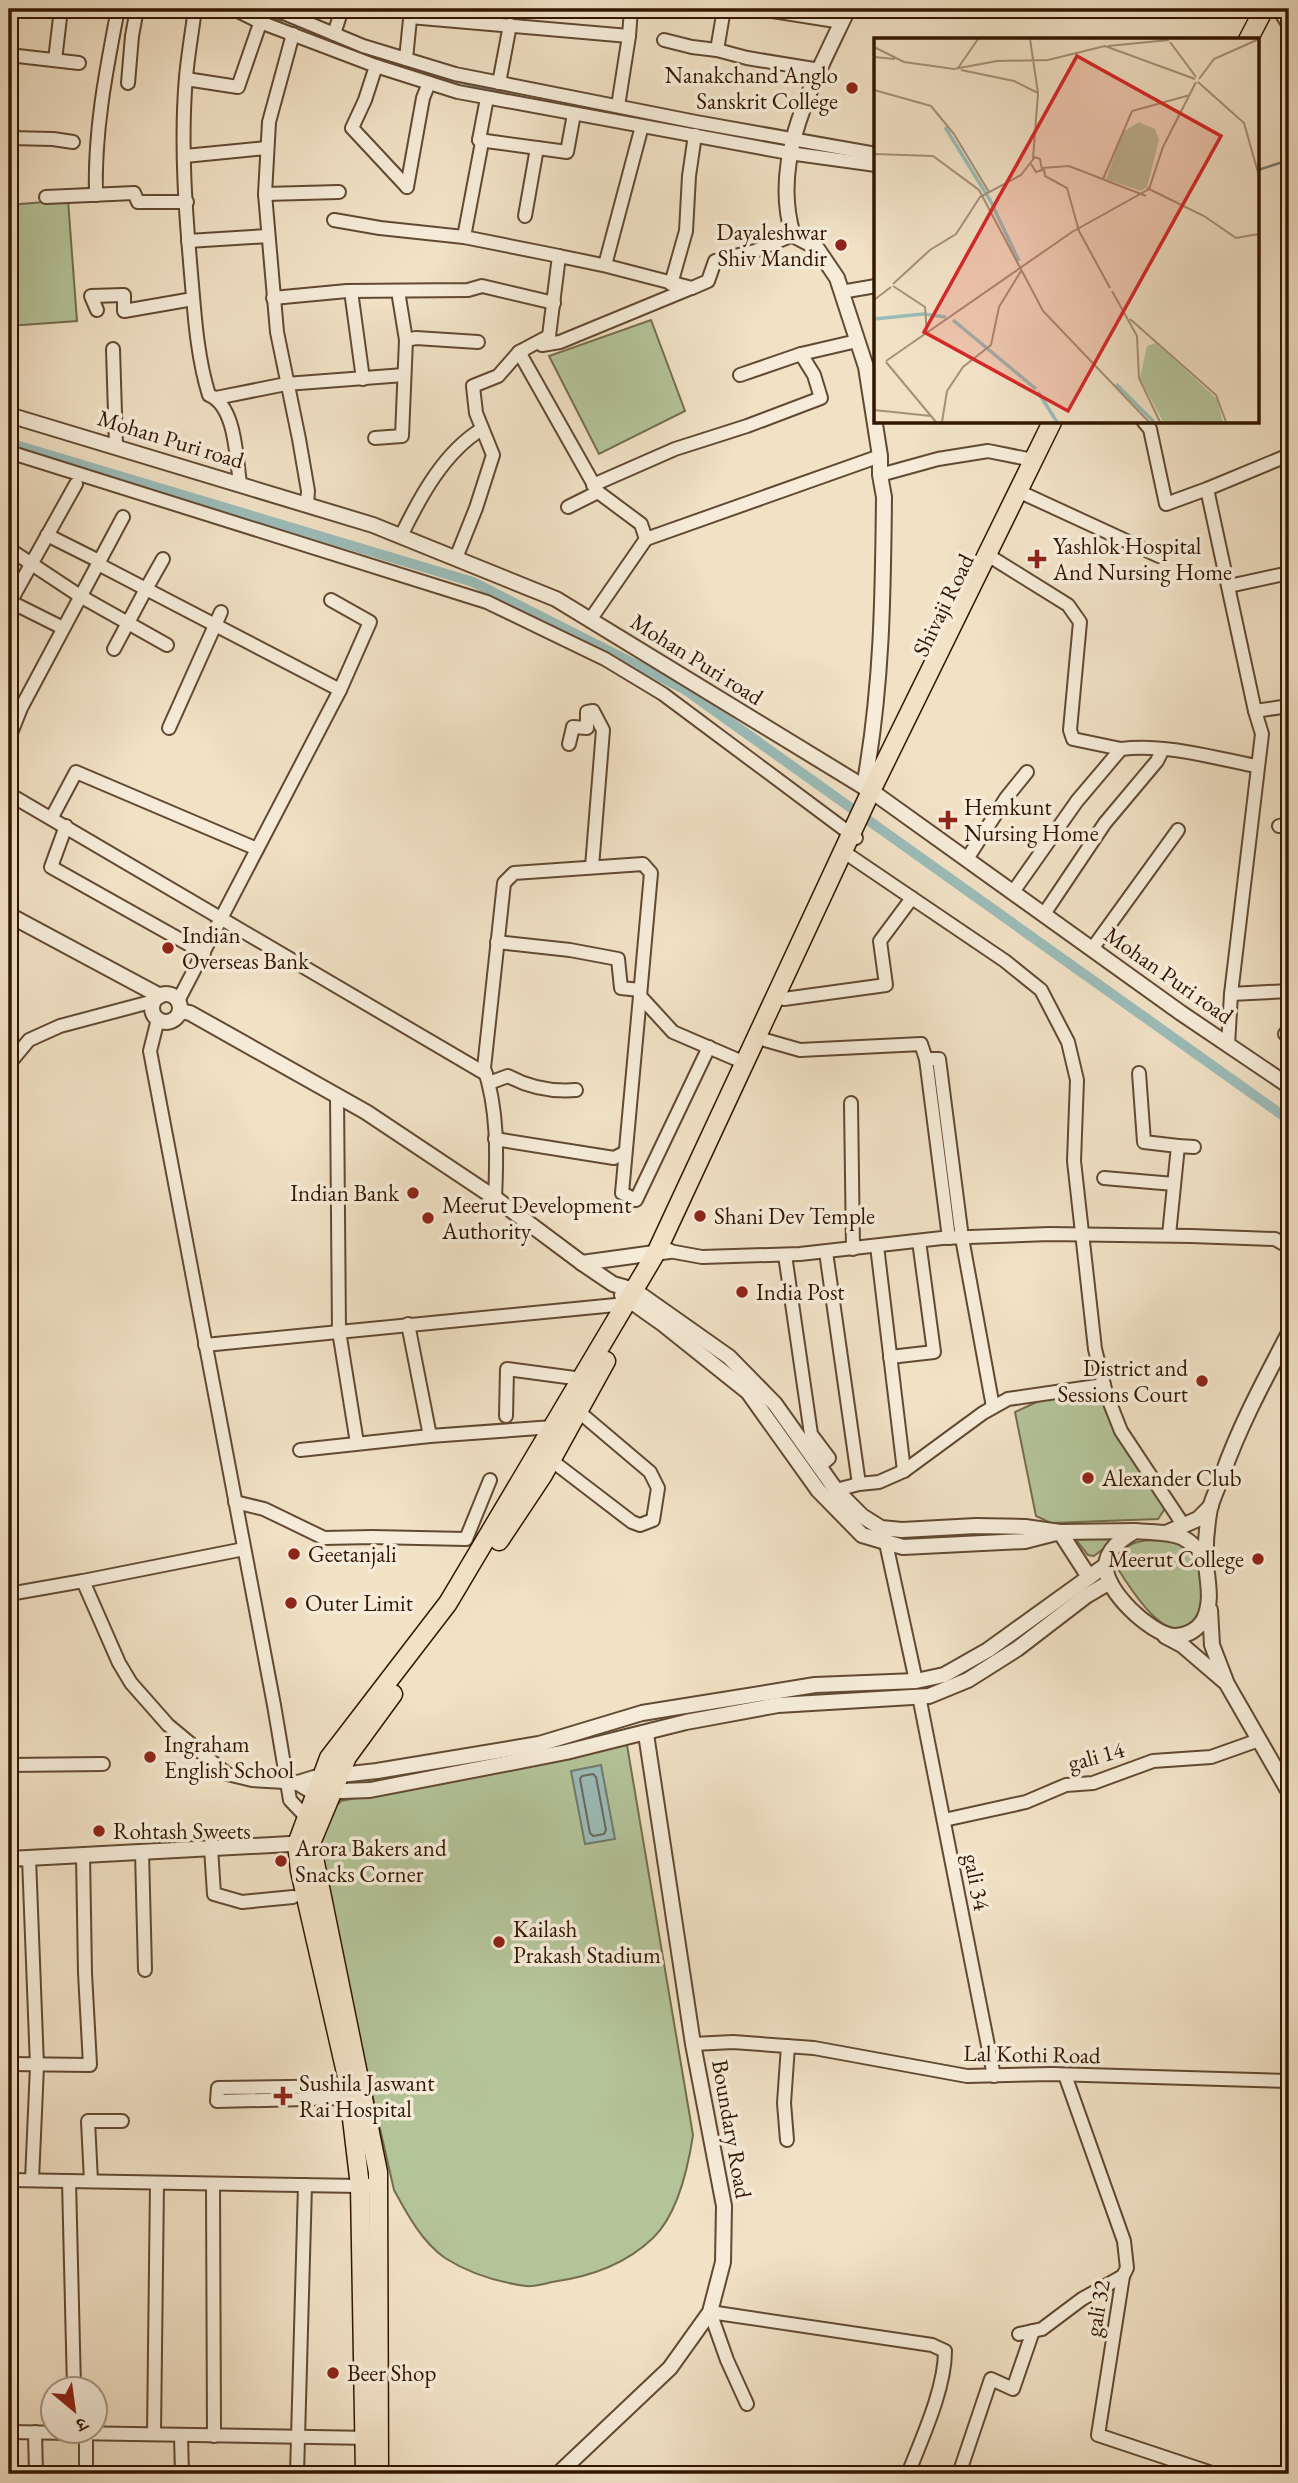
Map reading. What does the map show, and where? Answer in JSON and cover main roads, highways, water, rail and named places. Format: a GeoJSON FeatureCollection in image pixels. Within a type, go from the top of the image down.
{"type":"FeatureCollection","features":[{"type":"Feature","properties":{"kind":"main road"},"geometry":{"type":"LineString","coordinates":[[1242,38],[1258,9]]}},
{"type":"Feature","properties":{"kind":"main road"},"geometry":{"type":"LineString","coordinates":[[1249,38],[1264,9]]}},
{"type":"Feature","properties":{"kind":"main road"},"geometry":{"type":"LineString","coordinates":[[1021,493],[1033,460],[1051,424]]}},
{"type":"Feature","properties":{"kind":"main road","name":"Shivaji Road"},"geometry":{"type":"LineString","coordinates":[[856,835],[870,797],[1058,424]]}},
{"type":"Feature","properties":{"kind":"main road"},"geometry":{"type":"LineString","coordinates":[[304,1843],[328,1784],[329,1758],[448,1603],[582,1379],[663,1251],[765,1040],[823,906],[850,856],[856,835]]}},
{"type":"Feature","properties":{"kind":"main road"},"geometry":{"type":"LineString","coordinates":[[663,1251],[745,1063],[856,835]]}},
{"type":"Feature","properties":{"kind":"main road"},"geometry":{"type":"LineString","coordinates":[[365,2474],[371,2438],[369,2185],[323,1937],[300,1871],[307,1818],[347,1757],[459,1602],[551,1460],[578,1411],[632,1298]]}},
{"type":"Feature","properties":{"kind":"main road"},"geometry":{"type":"LineString","coordinates":[[371,2438],[379,2474]]}},
{"type":"Feature","properties":{"kind":"water"},"geometry":{"type":"Polygon","coordinates":[[[601,1765],[615,1839],[585,1844],[571,1771],[601,1765]]]}},
{"type":"Feature","properties":{"kind":"waterway"},"geometry":{"type":"LineString","coordinates":[[252,9],[259,12]]}},
{"type":"Feature","properties":{"kind":"waterway"},"geometry":{"type":"LineString","coordinates":[[268,16],[281,22]]}},
{"type":"Feature","properties":{"kind":"waterway"},"geometry":{"type":"LineString","coordinates":[[309,33],[428,75],[521,97]]}},
{"type":"Feature","properties":{"kind":"waterway"},"geometry":{"type":"LineString","coordinates":[[679,127],[711,131]]}},
{"type":"Feature","properties":{"kind":"waterway"},"geometry":{"type":"LineString","coordinates":[[755,139],[787,145]]}},
{"type":"Feature","properties":{"kind":"waterway"},"geometry":{"type":"LineString","coordinates":[[797,146],[814,149]]}},
{"type":"Feature","properties":{"kind":"waterway"},"geometry":{"type":"LineString","coordinates":[[1260,169],[1289,160]]}},
{"type":"Feature","properties":{"kind":"waterway"},"geometry":{"type":"LineString","coordinates":[[9,443],[473,582],[684,689],[1289,1120]]}},
{"type":"Feature","properties":{"kind":"place","name":"Nanakchand Anglo Sanskrit College"},"geometry":{"type":"Point","coordinates":[852,88]}},
{"type":"Feature","properties":{"kind":"place","name":"Dayaleshwar Shiv Mandir"},"geometry":{"type":"Point","coordinates":[841,245]}},
{"type":"Feature","properties":{"kind":"place","name":"Yashlok Hospital And Nursing Home"},"geometry":{"type":"Point","coordinates":[1037,559]}},
{"type":"Feature","properties":{"kind":"place","name":"Hemkunt Nursing Home"},"geometry":{"type":"Point","coordinates":[948,820]}},
{"type":"Feature","properties":{"kind":"place","name":"Indian Overseas Bank"},"geometry":{"type":"Point","coordinates":[168,948]}},
{"type":"Feature","properties":{"kind":"place","name":"Indian Bank"},"geometry":{"type":"Point","coordinates":[413,1193]}},
{"type":"Feature","properties":{"kind":"place","name":"Shani Dev Temple"},"geometry":{"type":"Point","coordinates":[700,1216]}},
{"type":"Feature","properties":{"kind":"place","name":"Meerut Development Authority"},"geometry":{"type":"Point","coordinates":[428,1218]}},
{"type":"Feature","properties":{"kind":"place","name":"India Post"},"geometry":{"type":"Point","coordinates":[742,1292]}},
{"type":"Feature","properties":{"kind":"place","name":"District and Sessions Court"},"geometry":{"type":"Point","coordinates":[1202,1381]}},
{"type":"Feature","properties":{"kind":"place","name":"Alexander Club"},"geometry":{"type":"Point","coordinates":[1088,1478]}},
{"type":"Feature","properties":{"kind":"place","name":"Geetanjali"},"geometry":{"type":"Point","coordinates":[294,1554]}},
{"type":"Feature","properties":{"kind":"place","name":"Meerut College"},"geometry":{"type":"Point","coordinates":[1258,1559]}},
{"type":"Feature","properties":{"kind":"place","name":"Outer Limit"},"geometry":{"type":"Point","coordinates":[291,1603]}},
{"type":"Feature","properties":{"kind":"place","name":"Ingraham English School"},"geometry":{"type":"Point","coordinates":[150,1757]}},
{"type":"Feature","properties":{"kind":"place","name":"Rohtash Sweets"},"geometry":{"type":"Point","coordinates":[99,1831]}},
{"type":"Feature","properties":{"kind":"place","name":"Arora Bakers and Snacks Corner"},"geometry":{"type":"Point","coordinates":[281,1861]}},
{"type":"Feature","properties":{"kind":"place","name":"Kailash Prakash Stadium"},"geometry":{"type":"Point","coordinates":[499,1942]}},
{"type":"Feature","properties":{"kind":"place","name":"Sushila Jaswant Rai Hospital"},"geometry":{"type":"Point","coordinates":[283,2096]}},
{"type":"Feature","properties":{"kind":"place","name":"Beer Shop"},"geometry":{"type":"Point","coordinates":[333,2373]}}]}
